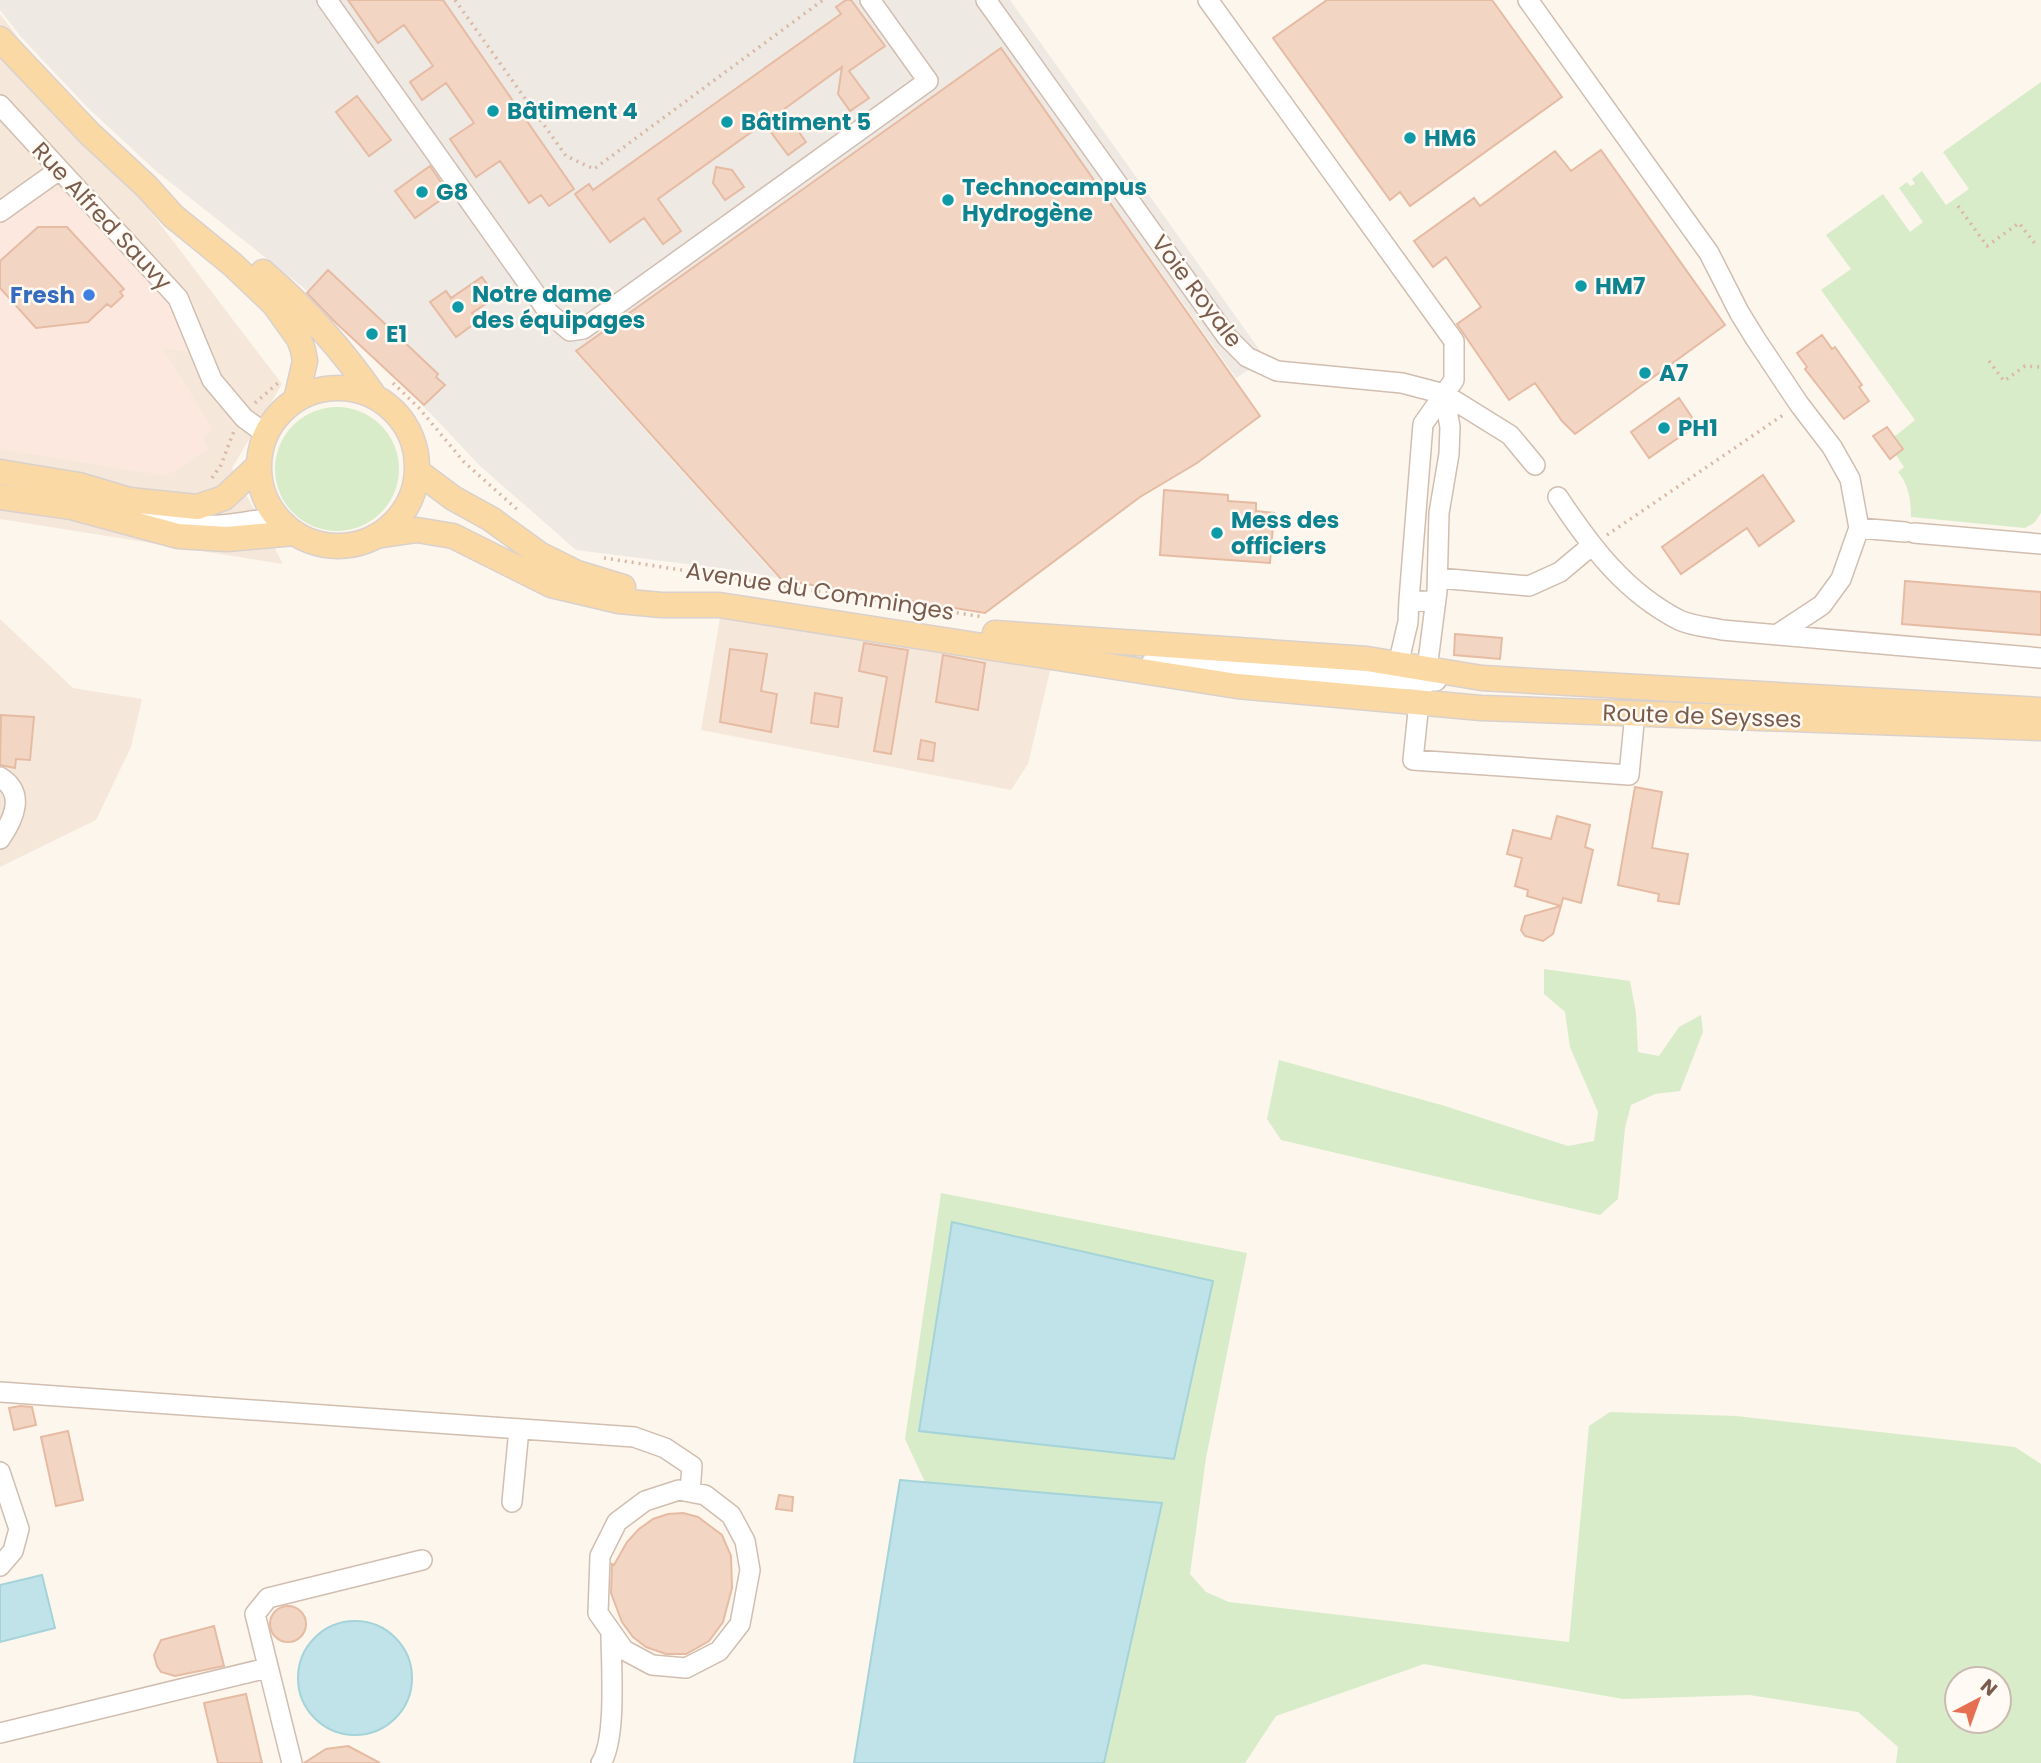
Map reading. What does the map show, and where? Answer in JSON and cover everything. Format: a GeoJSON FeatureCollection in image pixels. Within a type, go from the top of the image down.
{"type":"FeatureCollection","features":[{"type":"Feature","properties":{"kind":"main road"},"geometry":{"type":"LineString","coordinates":[[0,39],[173,216],[232,264],[274,304],[299,339],[305,361],[296,400]]}},
{"type":"Feature","properties":{"kind":"main road"},"geometry":{"type":"LineString","coordinates":[[147,187],[188,214],[288,295],[362,378],[382,388],[414,445],[417,471],[411,497],[405,509],[388,529],[360,543],[335,546],[309,541],[286,526],[262,490],[258,466],[266,434],[273,421],[296,400],[310,392],[335,388],[360,391],[382,388]]}},
{"type":"Feature","properties":{"kind":"main road"},"geometry":{"type":"LineString","coordinates":[[0,472],[79,485],[129,500],[197,507],[224,498],[258,466]]}},
{"type":"Feature","properties":{"kind":"main road","name":"Avenue du Comminges"},"geometry":{"type":"LineString","coordinates":[[417,471],[539,554],[577,573],[620,587],[729,592],[1365,678]]}},
{"type":"Feature","properties":{"kind":"main road"},"geometry":{"type":"LineString","coordinates":[[0,497],[71,507],[178,536],[227,539],[286,526]]}},
{"type":"Feature","properties":{"kind":"main road","name":"Avenue du Comminges"},"geometry":{"type":"LineString","coordinates":[[376,536],[417,530],[453,536],[551,585],[619,601],[719,605],[1237,686],[1365,678]]}},
{"type":"Feature","properties":{"kind":"main road","name":"Route de Seysses"},"geometry":{"type":"LineString","coordinates":[[1365,678],[1482,678],[2041,710]]}},
{"type":"Feature","properties":{"kind":"main road","name":"Route de Seysses"},"geometry":{"type":"LineString","coordinates":[[1365,678],[1415,680],[1481,708],[2041,728]]}},
{"type":"Feature","properties":{"kind":"street"},"geometry":{"type":"LineString","coordinates":[[327,0],[548,313],[570,331],[583,329],[928,81],[870,0]]}},
{"type":"Feature","properties":{"kind":"street","name":"Voie Royale"},"geometry":{"type":"LineString","coordinates":[[986,0],[1227,337],[1247,357],[1277,371],[1402,383],[1444,394],[1510,435],[1535,465]]}},
{"type":"Feature","properties":{"kind":"street"},"geometry":{"type":"LineString","coordinates":[[1208,0],[1454,341],[1454,380],[1423,424],[1408,622],[1415,680],[1413,760],[1629,775],[1635,713]]}},
{"type":"Feature","properties":{"kind":"street"},"geometry":{"type":"LineString","coordinates":[[1528,0],[1709,253],[1739,312],[1799,404],[1832,447],[1850,479],[1859,528],[1841,579],[1822,605],[1778,634]]}},
{"type":"Feature","properties":{"kind":"street","name":"Rue Alfred Sauvy"},"geometry":{"type":"LineString","coordinates":[[0,105],[178,298],[212,380],[244,418],[266,434]]}},
{"type":"Feature","properties":{"kind":"street"},"geometry":{"type":"LineString","coordinates":[[0,212],[59,170]]}},
{"type":"Feature","properties":{"kind":"street"},"geometry":{"type":"LineString","coordinates":[[1415,680],[1434,603],[1437,578],[1439,513],[1449,454],[1450,427],[1444,394]]}},
{"type":"Feature","properties":{"kind":"street"},"geometry":{"type":"LineString","coordinates":[[1558,498],[1591,546],[1629,586],[1681,621],[1722,630],[2041,658]]}},
{"type":"Feature","properties":{"kind":"street"},"geometry":{"type":"LineString","coordinates":[[129,500],[170,518],[206,526],[259,518],[286,526]]}},
{"type":"Feature","properties":{"kind":"street"},"geometry":{"type":"LineString","coordinates":[[1859,528],[2041,544]]}},
{"type":"Feature","properties":{"kind":"street"},"geometry":{"type":"LineString","coordinates":[[1437,578],[1529,586],[1560,572],[1591,546]]}},
{"type":"Feature","properties":{"kind":"street"},"geometry":{"type":"LineString","coordinates":[[1409,600],[1434,603]]}},
{"type":"Feature","properties":{"kind":"street"},"geometry":{"type":"LineString","coordinates":[[0,777],[11,785],[16,799],[16,811],[11,824],[0,839]]}},
{"type":"Feature","properties":{"kind":"street"},"geometry":{"type":"LineString","coordinates":[[0,1392],[634,1437],[665,1448],[692,1466],[690,1492]]}},
{"type":"Feature","properties":{"kind":"street"},"geometry":{"type":"LineString","coordinates":[[512,1502],[519,1429]]}},
{"type":"Feature","properties":{"kind":"street"},"geometry":{"type":"LineString","coordinates":[[0,1472],[19,1529],[13,1551],[0,1566]]}},
{"type":"Feature","properties":{"kind":"street"},"geometry":{"type":"LineString","coordinates":[[679,1490],[705,1495],[731,1515],[745,1541],[750,1570],[740,1624],[719,1651],[686,1668],[653,1665],[624,1650],[611,1632],[598,1613],[600,1556],[617,1522],[645,1501],[679,1490]]}},
{"type":"Feature","properties":{"kind":"street"},"geometry":{"type":"LineString","coordinates":[[292,1763],[255,1614],[268,1598],[422,1560]]}},
{"type":"Feature","properties":{"kind":"street"},"geometry":{"type":"LineString","coordinates":[[601,1763],[606,1756],[611,1722],[611,1632]]}},
{"type":"Feature","properties":{"kind":"street"},"geometry":{"type":"LineString","coordinates":[[0,1733],[267,1668]]}},
{"type":"Feature","properties":{"kind":"path"},"geometry":{"type":"LineString","coordinates":[[455,0],[566,156],[594,169],[823,0]]}},
{"type":"Feature","properties":{"kind":"path"},"geometry":{"type":"LineString","coordinates":[[1958,206],[1987,246],[2019,223],[2036,245]]}},
{"type":"Feature","properties":{"kind":"path"},"geometry":{"type":"LineString","coordinates":[[1989,361],[2004,381],[2025,366],[2041,367]]}},
{"type":"Feature","properties":{"kind":"path"},"geometry":{"type":"LineString","coordinates":[[212,479],[221,465],[234,431],[254,404],[284,376]]}},
{"type":"Feature","properties":{"kind":"path"},"geometry":{"type":"LineString","coordinates":[[382,388],[419,408],[464,462],[527,517]]}},
{"type":"Feature","properties":{"kind":"path"},"geometry":{"type":"LineString","coordinates":[[1591,546],[1799,404]]}},
{"type":"Feature","properties":{"kind":"path","name":"Avenue du Comminges"},"geometry":{"type":"LineString","coordinates":[[598,557],[995,626]]}},
{"type":"Feature","properties":{"kind":"shaded area"},"geometry":{"type":"Polygon","coordinates":[[[0,0],[1010,0],[1266,359],[1236,378],[1001,48],[574,351],[778,578],[576,550],[479,465],[304,288],[156,171],[87,107],[22,38],[0,10],[0,0]]]}},
{"type":"Feature","properties":{"kind":"shaded area"},"geometry":{"type":"Polygon","coordinates":[[[0,14],[282,384],[232,468],[283,564],[0,519],[0,14]]]}},
{"type":"Feature","properties":{"kind":"shaded area"},"geometry":{"type":"Polygon","coordinates":[[[50,191],[73,197],[172,307],[188,352],[162,347],[213,430],[202,437],[208,449],[173,472],[162,475],[0,449],[0,225],[50,191]]]}},
{"type":"Feature","properties":{"kind":"shaded area"},"geometry":{"type":"Polygon","coordinates":[[[721,612],[1051,667],[1028,764],[1011,790],[701,730],[721,612]]]}},
{"type":"Feature","properties":{"kind":"shaded area"},"geometry":{"type":"Polygon","coordinates":[[[0,619],[73,688],[142,699],[131,747],[96,820],[0,867],[0,619]]]}},
{"type":"Feature","properties":{"kind":"green space"},"geometry":{"type":"Polygon","coordinates":[[[2041,82],[2041,513],[2034,523],[2025,528],[1911,517],[1909,493],[1898,472],[1904,467],[1896,455],[1903,449],[1894,437],[1915,420],[1821,290],[1851,269],[1826,235],[1883,194],[1910,232],[1923,222],[1899,188],[1907,182],[1910,186],[1915,184],[1912,179],[1922,171],[1946,205],[1969,189],[1943,152],[2041,82]]]}},
{"type":"Feature","properties":{"kind":"green space"},"geometry":{"type":"Polygon","coordinates":[[[337,407],[361,411],[381,425],[395,445],[399,469],[395,493],[381,513],[361,527],[337,531],[313,527],[293,513],[279,493],[275,469],[279,445],[293,425],[313,411],[337,407]]]}},
{"type":"Feature","properties":{"kind":"green space"},"geometry":{"type":"Polygon","coordinates":[[[1544,969],[1630,981],[1636,1013],[1638,1052],[1659,1056],[1679,1027],[1701,1015],[1703,1032],[1680,1091],[1655,1094],[1631,1105],[1625,1128],[1618,1199],[1600,1215],[1281,1140],[1267,1119],[1279,1060],[1445,1106],[1568,1146],[1594,1141],[1598,1112],[1570,1047],[1565,1012],[1544,994],[1544,969]]]}},
{"type":"Feature","properties":{"kind":"green space"},"geometry":{"type":"Polygon","coordinates":[[[941,1193],[1247,1253],[1206,1458],[1190,1574],[1206,1592],[1229,1602],[1569,1642],[1589,1426],[1610,1412],[1736,1416],[2015,1447],[2041,1464],[2041,1763],[1896,1763],[1898,1747],[1858,1712],[1749,1695],[1623,1699],[1424,1664],[1276,1716],[1245,1763],[1104,1763],[1162,1503],[925,1482],[905,1439],[941,1193]]]}},
{"type":"Feature","properties":{"kind":"water"},"geometry":{"type":"Polygon","coordinates":[[[952,1222],[1213,1281],[1174,1459],[919,1431],[952,1222]]]}},
{"type":"Feature","properties":{"kind":"water"},"geometry":{"type":"Polygon","coordinates":[[[900,1480],[1162,1503],[1104,1763],[854,1763],[900,1480]]]}},
{"type":"Feature","properties":{"kind":"water"},"geometry":{"type":"Polygon","coordinates":[[[42,1575],[55,1628],[0,1642],[0,1585],[42,1575]]]}},
{"type":"Feature","properties":{"kind":"water"},"geometry":{"type":"Polygon","coordinates":[[[355,1621],[377,1625],[396,1637],[408,1656],[412,1678],[408,1700],[396,1719],[377,1731],[355,1735],[333,1731],[314,1719],[302,1700],[298,1678],[302,1656],[314,1637],[333,1625],[355,1621]]]}},
{"type":"Feature","properties":{"kind":"building","name":"Bâtiment 4"},"geometry":{"type":"Polygon","coordinates":[[[348,0],[443,0],[574,189],[549,206],[541,195],[529,203],[500,161],[476,177],[450,139],[474,123],[446,83],[422,100],[410,82],[433,66],[404,25],[378,43],[348,0]]]}},
{"type":"Feature","properties":{"kind":"building","name":"Bâtiment 5"},"geometry":{"type":"Polygon","coordinates":[[[846,0],[851,0],[885,46],[849,71],[869,98],[850,111],[838,94],[842,67],[783,110],[806,142],[788,155],[764,123],[658,199],[681,231],[663,244],[644,218],[610,242],[575,194],[589,184],[593,190],[841,14],[836,7],[846,0]]]}},
{"type":"Feature","properties":{"kind":"building","name":"HM6"},"geometry":{"type":"Polygon","coordinates":[[[1327,0],[1492,0],[1562,97],[1410,206],[1400,192],[1390,200],[1273,38],[1327,0]]]}},
{"type":"Feature","properties":{"kind":"building","name":"Technocampus Hydrogène"},"geometry":{"type":"Polygon","coordinates":[[[1001,48],[1260,416],[1197,463],[1140,497],[985,613],[782,580],[576,351],[1001,48]]]}},
{"type":"Feature","properties":{"kind":"building"},"geometry":{"type":"Polygon","coordinates":[[[357,96],[391,140],[369,156],[336,112],[357,96]]]}},
{"type":"Feature","properties":{"kind":"building","name":"HM7"},"geometry":{"type":"Polygon","coordinates":[[[1601,150],[1725,325],[1575,434],[1562,421],[1535,383],[1509,400],[1457,324],[1481,307],[1446,257],[1433,267],[1414,241],[1474,198],[1480,206],[1555,151],[1571,171],[1601,150]]]}},
{"type":"Feature","properties":{"kind":"building","name":"G8"},"geometry":{"type":"Polygon","coordinates":[[[430,166],[449,194],[415,218],[395,191],[430,166]]]}},
{"type":"Feature","properties":{"kind":"building"},"geometry":{"type":"Polygon","coordinates":[[[716,167],[732,170],[744,187],[725,200],[713,183],[716,167]]]}},
{"type":"Feature","properties":{"kind":"building"},"geometry":{"type":"Polygon","coordinates":[[[38,227],[67,227],[124,289],[120,292],[123,296],[111,307],[107,304],[88,322],[36,328],[0,288],[0,261],[38,227]]]}},
{"type":"Feature","properties":{"kind":"building","name":"E1"},"geometry":{"type":"Polygon","coordinates":[[[328,270],[438,374],[436,377],[445,385],[424,405],[307,293],[328,270]]]}},
{"type":"Feature","properties":{"kind":"building","name":"Notre dame des équipages"},"geometry":{"type":"Polygon","coordinates":[[[482,277],[496,297],[472,313],[478,321],[456,337],[430,302],[446,291],[451,298],[482,277]]]}},
{"type":"Feature","properties":{"kind":"building"},"geometry":{"type":"Polygon","coordinates":[[[1822,335],[1832,349],[1835,347],[1862,385],[1859,387],[1869,401],[1844,419],[1805,369],[1807,367],[1797,353],[1822,335]]]}},
{"type":"Feature","properties":{"kind":"building","name":"PH1"},"geometry":{"type":"Polygon","coordinates":[[[1679,398],[1697,425],[1649,458],[1631,432],[1679,398]]]}},
{"type":"Feature","properties":{"kind":"building"},"geometry":{"type":"Polygon","coordinates":[[[1887,427],[1903,449],[1890,459],[1873,436],[1887,427]]]}},
{"type":"Feature","properties":{"kind":"building"},"geometry":{"type":"Polygon","coordinates":[[[1763,475],[1794,521],[1759,546],[1747,528],[1681,574],[1662,547],[1763,475]]]}},
{"type":"Feature","properties":{"kind":"building","name":"Mess des officiers"},"geometry":{"type":"Polygon","coordinates":[[[1164,490],[1228,495],[1228,501],[1256,503],[1256,511],[1274,513],[1270,563],[1160,555],[1164,490]]]}},
{"type":"Feature","properties":{"kind":"building"},"geometry":{"type":"Polygon","coordinates":[[[1905,581],[2041,592],[2041,635],[1902,624],[1905,581]]]}},
{"type":"Feature","properties":{"kind":"building"},"geometry":{"type":"Polygon","coordinates":[[[1455,634],[1502,638],[1500,659],[1454,655],[1455,634]]]}},
{"type":"Feature","properties":{"kind":"building"},"geometry":{"type":"Polygon","coordinates":[[[864,643],[908,650],[891,754],[874,751],[887,677],[859,671],[864,643]]]}},
{"type":"Feature","properties":{"kind":"building"},"geometry":{"type":"Polygon","coordinates":[[[730,649],[767,654],[761,691],[777,694],[771,732],[720,722],[730,649]]]}},
{"type":"Feature","properties":{"kind":"building"},"geometry":{"type":"Polygon","coordinates":[[[943,655],[985,663],[978,710],[936,702],[943,655]]]}},
{"type":"Feature","properties":{"kind":"building"},"geometry":{"type":"Polygon","coordinates":[[[815,693],[842,698],[838,727],[811,723],[815,693]]]}},
{"type":"Feature","properties":{"kind":"building"},"geometry":{"type":"Polygon","coordinates":[[[1,715],[34,717],[30,760],[16,759],[15,768],[0,765],[1,715]]]}},
{"type":"Feature","properties":{"kind":"building"},"geometry":{"type":"Polygon","coordinates":[[[921,740],[935,743],[933,761],[918,759],[921,740]]]}},
{"type":"Feature","properties":{"kind":"building"},"geometry":{"type":"Polygon","coordinates":[[[1635,787],[1662,792],[1652,848],[1688,854],[1679,904],[1658,901],[1659,894],[1618,885],[1635,787]]]}},
{"type":"Feature","properties":{"kind":"building"},"geometry":{"type":"Polygon","coordinates":[[[1557,816],[1590,825],[1585,847],[1593,850],[1581,903],[1563,898],[1561,906],[1527,896],[1528,890],[1515,886],[1522,858],[1507,854],[1513,830],[1551,839],[1557,816]]]}},
{"type":"Feature","properties":{"kind":"building"},"geometry":{"type":"Polygon","coordinates":[[[1561,906],[1553,934],[1543,941],[1525,936],[1521,930],[1525,916],[1561,906]]]}},
{"type":"Feature","properties":{"kind":"building"},"geometry":{"type":"Polygon","coordinates":[[[32,1407],[36,1425],[14,1430],[9,1408],[32,1407]]]}},
{"type":"Feature","properties":{"kind":"building"},"geometry":{"type":"Polygon","coordinates":[[[68,1431],[83,1500],[56,1506],[41,1437],[68,1431]]]}},
{"type":"Feature","properties":{"kind":"building"},"geometry":{"type":"Polygon","coordinates":[[[779,1495],[793,1497],[792,1511],[776,1509],[779,1495]]]}},
{"type":"Feature","properties":{"kind":"building"},"geometry":{"type":"Polygon","coordinates":[[[683,1513],[698,1517],[722,1535],[731,1556],[732,1588],[723,1622],[709,1641],[686,1654],[666,1654],[646,1647],[633,1637],[622,1622],[611,1593],[612,1564],[614,1565],[627,1542],[639,1529],[653,1519],[683,1513]]]}},
{"type":"Feature","properties":{"kind":"building"},"geometry":{"type":"Polygon","coordinates":[[[288,1606],[301,1611],[306,1624],[301,1637],[288,1642],[275,1637],[270,1624],[275,1611],[288,1606]]]}},
{"type":"Feature","properties":{"kind":"building"},"geometry":{"type":"Polygon","coordinates":[[[214,1626],[224,1666],[175,1676],[161,1672],[154,1655],[161,1640],[214,1626]]]}},
{"type":"Feature","properties":{"kind":"building"},"geometry":{"type":"Polygon","coordinates":[[[246,1694],[262,1763],[218,1763],[204,1703],[246,1694]]]}},
{"type":"Feature","properties":{"kind":"building"},"geometry":{"type":"Polygon","coordinates":[[[348,1746],[380,1763],[304,1763],[326,1749],[348,1746]]]}},
{"type":"Feature","properties":{"kind":"place","name":"Bâtiment 4"},"geometry":{"type":"Point","coordinates":[493,111]}},
{"type":"Feature","properties":{"kind":"place","name":"Bâtiment 5"},"geometry":{"type":"Point","coordinates":[727,122]}},
{"type":"Feature","properties":{"kind":"place","name":"HM6"},"geometry":{"type":"Point","coordinates":[1410,138]}},
{"type":"Feature","properties":{"kind":"place","name":"G8"},"geometry":{"type":"Point","coordinates":[422,192]}},
{"type":"Feature","properties":{"kind":"place","name":"Technocampus Hydrogène"},"geometry":{"type":"Point","coordinates":[948,200]}},
{"type":"Feature","properties":{"kind":"place","name":"HM7"},"geometry":{"type":"Point","coordinates":[1581,286]}},
{"type":"Feature","properties":{"kind":"place","name":"Fresh"},"geometry":{"type":"Point","coordinates":[89,295]}},
{"type":"Feature","properties":{"kind":"place","name":"Notre dame des équipages"},"geometry":{"type":"Point","coordinates":[458,307]}},
{"type":"Feature","properties":{"kind":"place","name":"E1"},"geometry":{"type":"Point","coordinates":[372,334]}},
{"type":"Feature","properties":{"kind":"place","name":"A7"},"geometry":{"type":"Point","coordinates":[1645,373]}},
{"type":"Feature","properties":{"kind":"place","name":"PH1"},"geometry":{"type":"Point","coordinates":[1664,428]}},
{"type":"Feature","properties":{"kind":"place","name":"Mess des officiers"},"geometry":{"type":"Point","coordinates":[1217,533]}}]}
